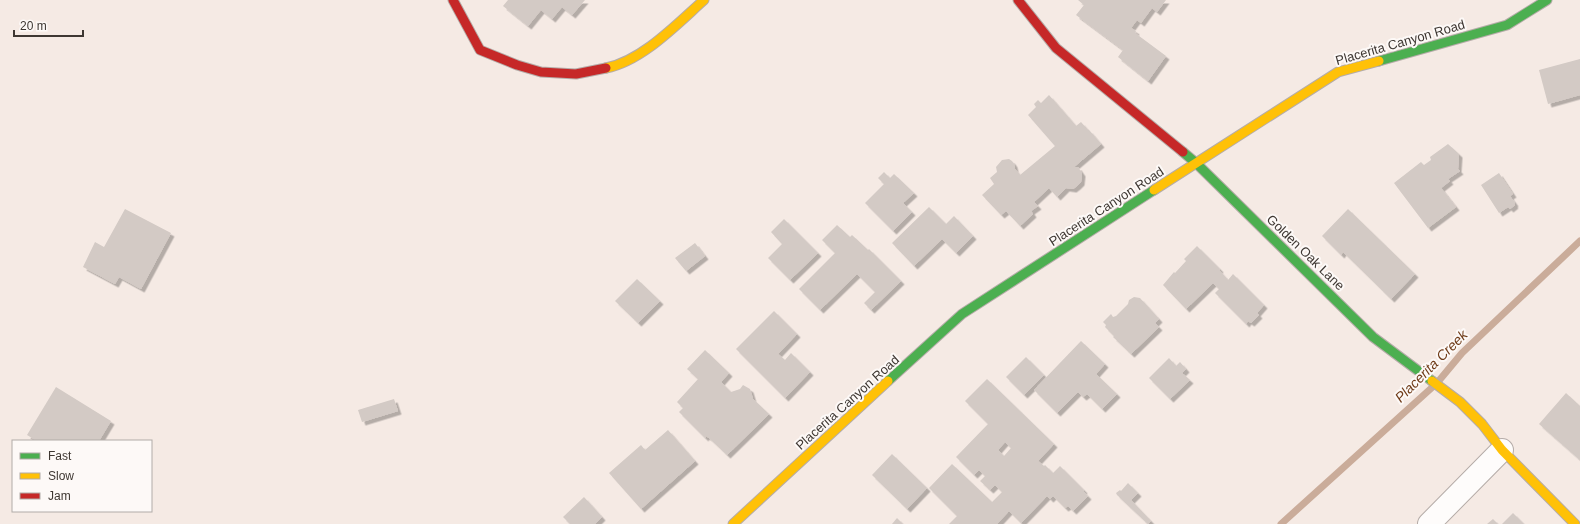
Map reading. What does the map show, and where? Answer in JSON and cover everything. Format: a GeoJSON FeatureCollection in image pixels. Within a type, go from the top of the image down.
{"type":"FeatureCollection","features":[{"type":"Feature","properties":{"kind":"street"},"geometry":{"type":"LineString","coordinates":[[453,0],[480,50],[517,65],[541,72],[576,74],[618,66],[658,42],[704,0]]}},
{"type":"Feature","properties":{"kind":"street","name":"Golden Oak Lane"},"geometry":{"type":"LineString","coordinates":[[1018,0],[1056,48],[1196,163],[1373,337],[1460,402],[1482,424],[1502,450],[1575,524]]}},
{"type":"Feature","properties":{"kind":"street","name":"Placerita Canyon Road"},"geometry":{"type":"LineString","coordinates":[[733,524],[962,314],[1196,163],[1338,72],[1507,25],[1547,0]]}},
{"type":"Feature","properties":{"kind":"street"},"geometry":{"type":"LineString","coordinates":[[1429,524],[1502,450]]}},
{"type":"Feature","properties":{"kind":"building"},"geometry":{"type":"Polygon","coordinates":[[[508,0],[585,0],[572,15],[562,7],[552,19],[541,10],[528,26],[503,6],[508,0]]]}},
{"type":"Feature","properties":{"kind":"building"},"geometry":{"type":"Polygon","coordinates":[[[1078,0],[1166,0],[1157,12],[1152,8],[1141,23],[1137,20],[1131,28],[1136,31],[1135,33],[1166,56],[1148,81],[1118,57],[1123,50],[1076,15],[1084,5],[1078,0]]]}},
{"type":"Feature","properties":{"kind":"building"},"geometry":{"type":"Polygon","coordinates":[[[1580,59],[1580,95],[1548,104],[1539,70],[1580,59]]]}},
{"type":"Feature","properties":{"kind":"building"},"geometry":{"type":"Polygon","coordinates":[[[1049,95],[1076,126],[1081,122],[1101,144],[1074,167],[1078,167],[1082,173],[1081,182],[1073,189],[1066,188],[1057,197],[1049,188],[1034,202],[1038,206],[1031,211],[1033,214],[1020,226],[1006,211],[1001,215],[982,195],[994,184],[990,178],[997,172],[996,167],[1002,160],[1009,159],[1012,161],[1015,169],[1020,175],[1055,146],[1028,115],[1036,107],[1034,104],[1038,100],[1041,103],[1049,95]]]}},
{"type":"Feature","properties":{"kind":"building"},"geometry":{"type":"Polygon","coordinates":[[[1448,144],[1459,154],[1458,169],[1460,171],[1448,179],[1450,181],[1441,188],[1456,207],[1428,228],[1394,183],[1421,162],[1424,165],[1431,160],[1430,157],[1448,144]]]}},
{"type":"Feature","properties":{"kind":"building"},"geometry":{"type":"Polygon","coordinates":[[[884,172],[890,178],[894,174],[914,193],[903,203],[912,212],[893,231],[865,203],[884,184],[878,178],[884,172]]]}},
{"type":"Feature","properties":{"kind":"building"},"geometry":{"type":"Polygon","coordinates":[[[1499,173],[1513,194],[1510,196],[1515,205],[1510,209],[1508,207],[1499,213],[1481,185],[1499,173]]]}},
{"type":"Feature","properties":{"kind":"building"},"geometry":{"type":"Polygon","coordinates":[[[929,207],[946,224],[954,216],[973,236],[956,253],[942,239],[914,266],[892,243],[929,207]]]}},
{"type":"Feature","properties":{"kind":"building"},"geometry":{"type":"Polygon","coordinates":[[[125,209],[171,233],[141,289],[119,277],[115,284],[83,267],[95,242],[104,247],[125,209]]]}},
{"type":"Feature","properties":{"kind":"building"},"geometry":{"type":"Polygon","coordinates":[[[1348,209],[1415,274],[1391,299],[1343,252],[1341,255],[1322,236],[1348,209]]]}},
{"type":"Feature","properties":{"kind":"building"},"geometry":{"type":"Polygon","coordinates":[[[784,219],[818,253],[790,280],[768,258],[782,244],[771,232],[784,219]]]}},
{"type":"Feature","properties":{"kind":"building"},"geometry":{"type":"Polygon","coordinates":[[[837,225],[850,237],[852,235],[868,250],[869,249],[901,281],[871,310],[864,303],[875,292],[857,274],[820,310],[799,289],[835,253],[822,240],[837,225]]]}},
{"type":"Feature","properties":{"kind":"building"},"geometry":{"type":"Polygon","coordinates":[[[695,243],[705,256],[686,271],[675,258],[695,243]]]}},
{"type":"Feature","properties":{"kind":"building"},"geometry":{"type":"Polygon","coordinates":[[[1197,246],[1220,269],[1219,270],[1228,280],[1233,274],[1264,305],[1257,313],[1259,315],[1251,323],[1248,321],[1246,324],[1215,293],[1219,289],[1213,283],[1186,309],[1163,285],[1186,261],[1184,259],[1197,246]]]}},
{"type":"Feature","properties":{"kind":"building"},"geometry":{"type":"Polygon","coordinates":[[[637,279],[660,301],[638,323],[615,301],[637,279]]]}},
{"type":"Feature","properties":{"kind":"building"},"geometry":{"type":"Polygon","coordinates":[[[1134,297],[1140,298],[1159,319],[1155,323],[1159,327],[1131,354],[1113,337],[1114,336],[1105,327],[1106,325],[1103,322],[1111,314],[1113,317],[1116,316],[1128,304],[1129,300],[1134,297]]]}},
{"type":"Feature","properties":{"kind":"building"},"geometry":{"type":"Polygon","coordinates":[[[774,311],[797,334],[778,354],[785,360],[791,353],[810,372],[785,398],[736,349],[774,311]]]}},
{"type":"Feature","properties":{"kind":"building"},"geometry":{"type":"Polygon","coordinates":[[[1081,341],[1105,364],[1096,374],[1117,394],[1102,409],[1087,394],[1083,397],[1078,392],[1057,413],[1034,390],[1081,341]]]}},
{"type":"Feature","properties":{"kind":"building"},"geometry":{"type":"Polygon","coordinates":[[[705,350],[729,373],[721,382],[731,392],[740,389],[743,385],[750,389],[753,399],[769,414],[727,455],[709,438],[706,436],[705,438],[679,412],[683,408],[677,402],[698,379],[687,369],[705,350]]]}},
{"type":"Feature","properties":{"kind":"building"},"geometry":{"type":"Polygon","coordinates":[[[1026,357],[1044,375],[1024,395],[1006,377],[1026,357]]]}},
{"type":"Feature","properties":{"kind":"building"},"geometry":{"type":"Polygon","coordinates":[[[1169,358],[1176,366],[1180,362],[1186,369],[1182,373],[1190,380],[1170,399],[1149,378],[1169,358]]]}},
{"type":"Feature","properties":{"kind":"building"},"geometry":{"type":"Polygon","coordinates":[[[987,379],[1054,444],[1038,461],[1044,466],[1045,465],[1053,473],[1060,466],[1088,496],[1073,511],[1068,506],[1065,508],[1053,496],[1050,499],[1047,496],[1021,523],[1009,511],[997,524],[949,524],[957,516],[929,488],[952,464],[992,502],[1002,492],[995,485],[990,490],[980,481],[985,476],[979,470],[974,475],[956,457],[988,424],[965,401],[987,379]],[[1005,442],[998,450],[1004,456],[1011,448],[1005,442]]]}},
{"type":"Feature","properties":{"kind":"building"},"geometry":{"type":"Polygon","coordinates":[[[56,387],[111,421],[100,440],[35,440],[27,435],[56,387]]]}},
{"type":"Feature","properties":{"kind":"building"},"geometry":{"type":"Polygon","coordinates":[[[1566,393],[1580,406],[1580,460],[1539,424],[1566,393]]]}},
{"type":"Feature","properties":{"kind":"building"},"geometry":{"type":"Polygon","coordinates":[[[394,399],[398,411],[362,422],[358,410],[394,399]]]}},
{"type":"Feature","properties":{"kind":"building"},"geometry":{"type":"Polygon","coordinates":[[[668,430],[695,461],[641,509],[609,473],[641,445],[645,450],[668,430]]]}},
{"type":"Feature","properties":{"kind":"building"},"geometry":{"type":"Polygon","coordinates":[[[892,454],[927,488],[907,509],[872,475],[892,454]]]}},
{"type":"Feature","properties":{"kind":"building"},"geometry":{"type":"Polygon","coordinates":[[[1128,483],[1138,493],[1131,500],[1151,521],[1148,524],[1116,493],[1120,490],[1121,491],[1128,483]]]}},
{"type":"Feature","properties":{"kind":"building"},"geometry":{"type":"Polygon","coordinates":[[[584,497],[602,517],[595,524],[570,524],[563,517],[584,497]]]}},
{"type":"Feature","properties":{"kind":"building"},"geometry":{"type":"Polygon","coordinates":[[[1513,513],[1524,524],[1502,524],[1513,513]]]}},
{"type":"Feature","properties":{"kind":"building"},"geometry":{"type":"Polygon","coordinates":[[[897,518],[903,524],[892,524],[897,518]]]}},
{"type":"Feature","properties":{"kind":"building"},"geometry":{"type":"Polygon","coordinates":[[[1493,519],[1498,524],[1487,524],[1493,519]]]}},
{"type":"Feature","properties":{"kind":"waterway","name":"Placerita Creek"},"geometry":{"type":"LineString","coordinates":[[1281,524],[1437,383],[1462,353],[1580,241]]}},
{"type":"Feature","properties":{"kind":"traffic: fast"},"geometry":{"type":"LineString","coordinates":[[1379,61],[1507,25],[1547,0]]}},
{"type":"Feature","properties":{"kind":"traffic: fast"},"geometry":{"type":"LineString","coordinates":[[1183,152],[1373,337],[1432,381]]}},
{"type":"Feature","properties":{"kind":"traffic: fast"},"geometry":{"type":"LineString","coordinates":[[888,381],[962,314],[1154,190]]}},
{"type":"Feature","properties":{"kind":"traffic: slow"},"geometry":{"type":"LineString","coordinates":[[606,68],[633,58],[646,50],[704,0]]}},
{"type":"Feature","properties":{"kind":"traffic: slow"},"geometry":{"type":"LineString","coordinates":[[1154,190],[1338,72],[1379,61]]}},
{"type":"Feature","properties":{"kind":"traffic: slow"},"geometry":{"type":"LineString","coordinates":[[733,524],[888,381]]}},
{"type":"Feature","properties":{"kind":"traffic: slow"},"geometry":{"type":"LineString","coordinates":[[1432,381],[1460,402],[1482,424],[1502,450],[1575,524]]}},
{"type":"Feature","properties":{"kind":"traffic: jam"},"geometry":{"type":"LineString","coordinates":[[453,0],[480,50],[517,65],[541,72],[576,74],[606,68]]}},
{"type":"Feature","properties":{"kind":"traffic: jam"},"geometry":{"type":"LineString","coordinates":[[1018,0],[1056,48],[1183,152]]}}]}
